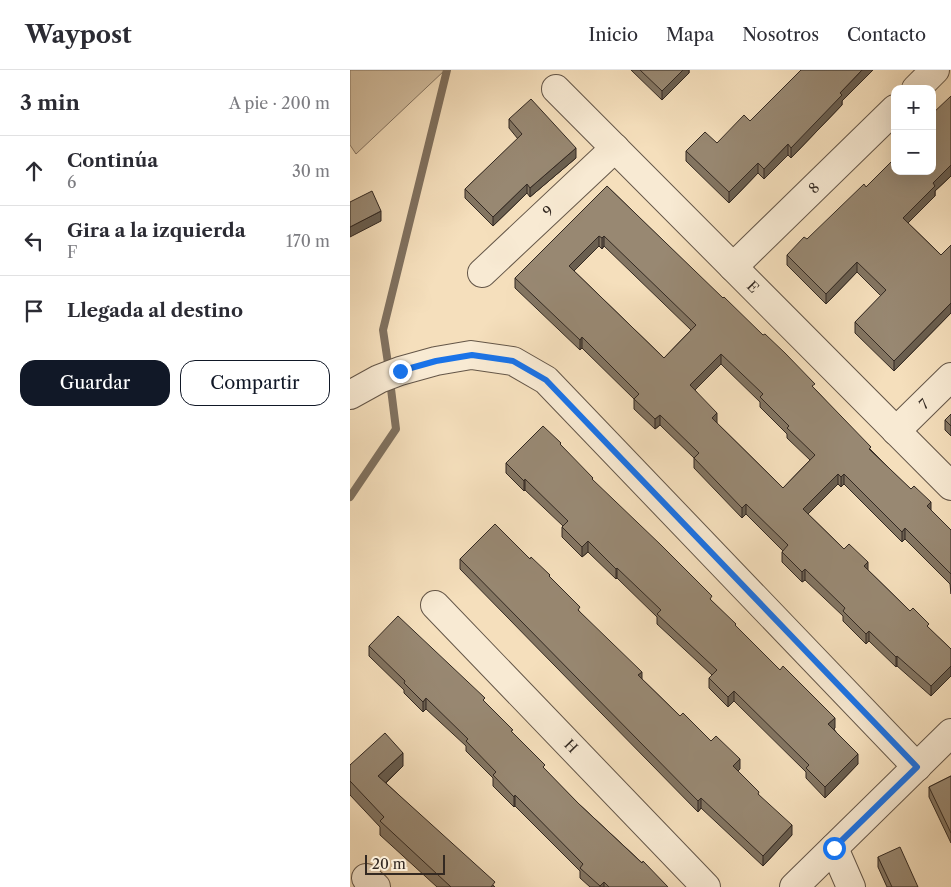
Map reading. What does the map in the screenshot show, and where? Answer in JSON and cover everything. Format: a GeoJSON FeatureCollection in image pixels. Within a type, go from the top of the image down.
{"type":"FeatureCollection","features":[{"type":"Feature","properties":{"kind":"street"},"geometry":{"type":"LineString","coordinates":[[920,85],[935,70]]}},
{"type":"Feature","properties":{"kind":"street","name":"E"},"geometry":{"type":"LineString","coordinates":[[556,89],[951,486]]}},
{"type":"Feature","properties":{"kind":"street","name":"8"},"geometry":{"type":"LineString","coordinates":[[733,267],[891,113]]}},
{"type":"Feature","properties":{"kind":"street","name":"9"},"geometry":{"type":"LineString","coordinates":[[482,273],[615,148]]}},
{"type":"Feature","properties":{"kind":"street"},"geometry":{"type":"LineString","coordinates":[[350,395],[389,375],[436,361],[472,355],[513,361],[546,380],[917,767]]}},
{"type":"Feature","properties":{"kind":"street","name":"7"},"geometry":{"type":"LineString","coordinates":[[896,431],[951,377]]}},
{"type":"Feature","properties":{"kind":"street","name":"H"},"geometry":{"type":"LineString","coordinates":[[435,605],[706,887]]}},
{"type":"Feature","properties":{"kind":"street"},"geometry":{"type":"LineString","coordinates":[[794,887],[951,733]]}},
{"type":"Feature","properties":{"kind":"street"},"geometry":{"type":"LineString","coordinates":[[834,848],[850,887]]}},
{"type":"Feature","properties":{"kind":"shaded area"},"geometry":{"type":"Polygon","coordinates":[[[350,70],[445,70],[356,154],[350,145],[350,70]]]}},
{"type":"Feature","properties":{"kind":"building"},"geometry":{"type":"Polygon","coordinates":[[[640,70],[683,70],[662,91],[640,70]]]}},
{"type":"Feature","properties":{"kind":"building"},"geometry":{"type":"Polygon","coordinates":[[[801,70],[862,70],[840,93],[842,95],[791,148],[788,144],[764,169],[758,163],[729,192],[686,151],[705,132],[717,143],[744,115],[750,121],[801,70]]]}},
{"type":"Feature","properties":{"kind":"building"},"geometry":{"type":"Polygon","coordinates":[[[951,96],[951,165],[933,183],[935,186],[903,218],[941,255],[951,245],[951,303],[894,361],[855,322],[886,290],[857,262],[826,294],[787,255],[804,237],[807,239],[864,184],[866,187],[891,162],[891,175],[936,175],[936,110],[951,96]]]}},
{"type":"Feature","properties":{"kind":"building"},"geometry":{"type":"Polygon","coordinates":[[[531,99],[576,148],[530,188],[527,184],[493,217],[465,189],[522,134],[509,119],[531,99]]]}},
{"type":"Feature","properties":{"kind":"building"},"geometry":{"type":"Polygon","coordinates":[[[607,186],[723,298],[785,353],[815,384],[812,386],[871,447],[869,449],[911,489],[914,486],[931,502],[927,506],[951,530],[951,574],[905,528],[902,532],[844,474],[841,477],[838,474],[803,509],[844,549],[849,544],[868,562],[864,566],[910,611],[913,608],[929,624],[927,626],[951,649],[951,666],[931,686],[896,657],[869,631],[866,634],[843,611],[845,608],[805,569],[802,572],[782,552],[788,545],[746,504],[742,508],[694,458],[699,453],[660,415],[655,419],[634,399],[639,394],[582,337],[580,340],[515,278],[607,186]],[[599,236],[569,266],[664,358],[696,325],[604,236],[602,238],[599,236]],[[721,354],[690,385],[717,413],[712,418],[783,488],[815,455],[787,428],[789,426],[760,397],[763,394],[721,354]]]}},
{"type":"Feature","properties":{"kind":"building"},"geometry":{"type":"Polygon","coordinates":[[[372,191],[381,211],[350,227],[350,202],[372,191]]]}},
{"type":"Feature","properties":{"kind":"building"},"geometry":{"type":"Polygon","coordinates":[[[951,414],[951,426],[945,420],[951,414]]]}},
{"type":"Feature","properties":{"kind":"building"},"geometry":{"type":"Polygon","coordinates":[[[543,426],[561,443],[592,479],[712,596],[710,599],[780,670],[783,666],[835,718],[828,724],[858,754],[825,787],[806,768],[809,765],[734,691],[728,697],[709,678],[717,670],[657,614],[661,610],[588,541],[582,547],[562,527],[568,521],[506,463],[543,426]]]}},
{"type":"Feature","properties":{"kind":"building"},"geometry":{"type":"Polygon","coordinates":[[[495,524],[530,559],[531,557],[550,575],[580,607],[578,610],[642,672],[638,675],[680,716],[683,713],[711,741],[716,736],[740,759],[733,766],[759,792],[758,794],[792,825],[763,856],[701,798],[698,801],[460,559],[495,524]]]}},
{"type":"Feature","properties":{"kind":"building"},"geometry":{"type":"Polygon","coordinates":[[[398,616],[485,698],[483,700],[513,730],[511,731],[545,765],[543,767],[579,804],[642,863],[643,861],[668,887],[609,887],[604,882],[600,886],[580,868],[583,864],[493,775],[496,772],[466,741],[468,739],[426,698],[423,702],[404,683],[405,681],[369,646],[398,616]]]}},
{"type":"Feature","properties":{"kind":"building"},"geometry":{"type":"Polygon","coordinates":[[[385,733],[403,753],[378,776],[495,882],[491,887],[451,887],[380,821],[384,817],[350,781],[350,765],[385,733]]]}},
{"type":"Feature","properties":{"kind":"building"},"geometry":{"type":"Polygon","coordinates":[[[951,776],[951,833],[929,787],[951,776]]]}},
{"type":"Feature","properties":{"kind":"building"},"geometry":{"type":"Polygon","coordinates":[[[900,847],[918,887],[892,887],[878,857],[900,847]]]}},
{"type":"Feature","properties":{"kind":"waterway"},"geometry":{"type":"LineString","coordinates":[[389,370],[383,330],[447,70]]}},
{"type":"Feature","properties":{"kind":"waterway"},"geometry":{"type":"LineString","coordinates":[[350,497],[396,429],[390,381]]}},
{"type":"Feature","properties":{"kind":"route"},"geometry":{"type":"LineString","coordinates":[[400,371],[436,361],[472,355],[513,361],[546,380],[917,767],[834,848]]}}]}
